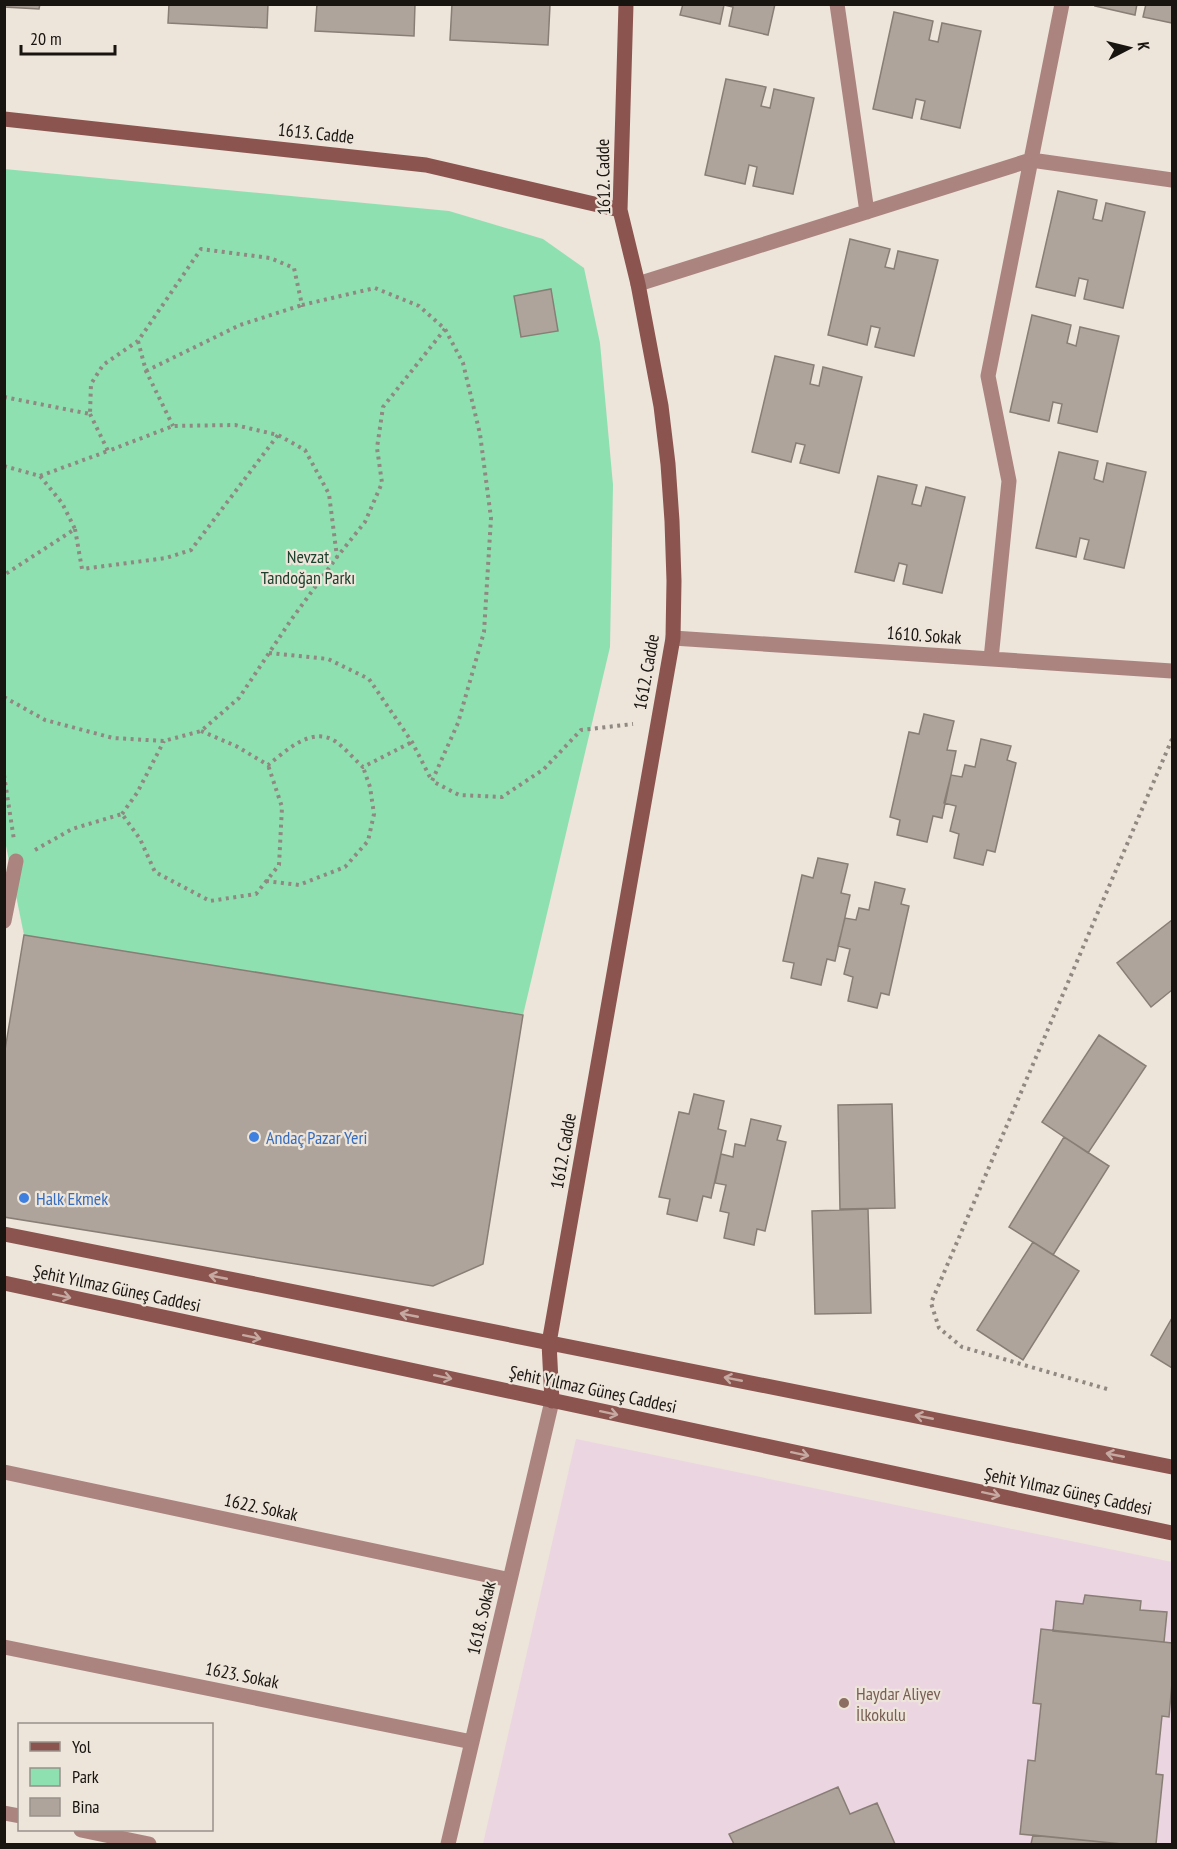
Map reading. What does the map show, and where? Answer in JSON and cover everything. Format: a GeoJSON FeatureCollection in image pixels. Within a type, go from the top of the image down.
{"type":"FeatureCollection","features":[{"type":"Feature","properties":{"kind":"main road","name":"1612. Cadde"},"geometry":{"type":"LineString","coordinates":[[552,1401],[549,1342],[673,638],[674,581],[668,465],[661,406],[638,284],[620,210],[626,4]]}},
{"type":"Feature","properties":{"kind":"main road","name":"1613. Cadde"},"geometry":{"type":"LineString","coordinates":[[4,119],[426,165],[620,210]]}},
{"type":"Feature","properties":{"kind":"main road","name":"Şehit Yılmaz Güneş Caddesi"},"geometry":{"type":"LineString","coordinates":[[4,1234],[1173,1467]]}},
{"type":"Feature","properties":{"kind":"main road","name":"Şehit Yılmaz Güneş Caddesi"},"geometry":{"type":"LineString","coordinates":[[4,1283],[1173,1533]]}},
{"type":"Feature","properties":{"kind":"street"},"geometry":{"type":"LineString","coordinates":[[837,4],[867,212]]}},
{"type":"Feature","properties":{"kind":"street"},"geometry":{"type":"LineString","coordinates":[[991,659],[1009,481],[988,376],[1062,4]]}},
{"type":"Feature","properties":{"kind":"street"},"geometry":{"type":"LineString","coordinates":[[638,284],[1031,160],[1173,180]]}},
{"type":"Feature","properties":{"kind":"street","name":"1610. Sokak"},"geometry":{"type":"LineString","coordinates":[[673,638],[1173,672]]}},
{"type":"Feature","properties":{"kind":"street"},"geometry":{"type":"LineString","coordinates":[[4,921],[16,861]]}},
{"type":"Feature","properties":{"kind":"street","name":"1618. Sokak"},"geometry":{"type":"LineString","coordinates":[[448,1845],[552,1401]]}},
{"type":"Feature","properties":{"kind":"street","name":"1622. Sokak"},"geometry":{"type":"LineString","coordinates":[[4,1472],[510,1580]]}},
{"type":"Feature","properties":{"kind":"street","name":"1623. Sokak"},"geometry":{"type":"LineString","coordinates":[[4,1647],[472,1742]]}},
{"type":"Feature","properties":{"kind":"street"},"geometry":{"type":"LineString","coordinates":[[86,1831],[149,1845]]}},
{"type":"Feature","properties":{"kind":"path"},"geometry":{"type":"LineString","coordinates":[[108,451],[90,414],[91,384],[103,365],[138,341],[201,249],[270,258],[294,268],[302,305]]}},
{"type":"Feature","properties":{"kind":"path"},"geometry":{"type":"LineString","coordinates":[[146,371],[240,325],[302,305],[375,288],[419,306],[445,329],[463,363],[480,434],[491,518],[484,632],[458,723],[432,781]]}},
{"type":"Feature","properties":{"kind":"path"},"geometry":{"type":"LineString","coordinates":[[4,697],[45,720],[113,738],[164,741],[201,731],[239,698],[337,556],[365,522],[382,483],[377,448],[383,407],[445,329]]}},
{"type":"Feature","properties":{"kind":"path"},"geometry":{"type":"LineString","coordinates":[[138,341],[146,371],[172,426]]}},
{"type":"Feature","properties":{"kind":"path"},"geometry":{"type":"LineString","coordinates":[[4,397],[90,414]]}},
{"type":"Feature","properties":{"kind":"path"},"geometry":{"type":"LineString","coordinates":[[40,476],[172,426],[235,425],[278,435],[305,450],[328,494],[337,556]]}},
{"type":"Feature","properties":{"kind":"path"},"geometry":{"type":"LineString","coordinates":[[4,466],[40,476],[62,503],[75,529],[82,569],[166,558],[191,550],[278,435]]}},
{"type":"Feature","properties":{"kind":"path"},"geometry":{"type":"LineString","coordinates":[[4,575],[75,529]]}},
{"type":"Feature","properties":{"kind":"path"},"geometry":{"type":"LineString","coordinates":[[269,653],[328,659],[369,679],[412,742],[432,781],[459,795],[502,797],[544,769],[581,730],[657,722]]}},
{"type":"Feature","properties":{"kind":"path"},"geometry":{"type":"LineString","coordinates":[[122,814],[140,839],[155,872],[210,901],[256,894],[279,865],[282,807],[268,765],[236,746],[201,731]]}},
{"type":"Feature","properties":{"kind":"path"},"geometry":{"type":"LineString","coordinates":[[266,881],[299,885],[345,867],[369,841],[374,814],[370,787],[363,767],[333,740],[315,737],[300,741],[268,765]]}},
{"type":"Feature","properties":{"kind":"path"},"geometry":{"type":"LineString","coordinates":[[1107,1389],[962,1347],[939,1328],[931,1303],[1173,739]]}},
{"type":"Feature","properties":{"kind":"path"},"geometry":{"type":"LineString","coordinates":[[4,775],[16,861],[72,829],[122,814],[137,793],[164,741]]}},
{"type":"Feature","properties":{"kind":"path"},"geometry":{"type":"LineString","coordinates":[[363,767],[412,742]]}},
{"type":"Feature","properties":{"kind":"shaded area","name":"Haydar Aliyev İlkokulu"},"geometry":{"type":"Polygon","coordinates":[[[576,1439],[1172,1562],[1172,1844],[483,1844],[576,1439]]]}},
{"type":"Feature","properties":{"kind":"green space","name":"Nevzat Tandoğan Parkı"},"geometry":{"type":"Polygon","coordinates":[[[4,169],[449,211],[543,239],[584,268],[600,343],[613,485],[610,647],[523,1015],[24,935],[4,836],[4,169]]]}},
{"type":"Feature","properties":{"kind":"building"},"geometry":{"type":"Polygon","coordinates":[[[4,4],[40,4],[39,9],[4,7],[4,4]]]}},
{"type":"Feature","properties":{"kind":"building"},"geometry":{"type":"Polygon","coordinates":[[[169,4],[268,4],[267,28],[168,23],[169,4]]]}},
{"type":"Feature","properties":{"kind":"building"},"geometry":{"type":"Polygon","coordinates":[[[317,4],[415,4],[414,36],[315,31],[317,4]]]}},
{"type":"Feature","properties":{"kind":"building"},"geometry":{"type":"Polygon","coordinates":[[[452,4],[550,5],[548,45],[450,40],[452,4]]]}},
{"type":"Feature","properties":{"kind":"building"},"geometry":{"type":"Polygon","coordinates":[[[683,4],[775,4],[768,35],[729,26],[733,7],[724,5],[720,24],[680,15],[683,4]]]}},
{"type":"Feature","properties":{"kind":"building"},"geometry":{"type":"Polygon","coordinates":[[[1096,4],[1137,4],[1135,15],[1095,6],[1096,4]]]}},
{"type":"Feature","properties":{"kind":"building"},"geometry":{"type":"Polygon","coordinates":[[[1146,4],[1172,4],[1172,23],[1143,17],[1146,4]]]}},
{"type":"Feature","properties":{"kind":"building"},"geometry":{"type":"Polygon","coordinates":[[[894,12],[933,21],[929,40],[938,42],[942,23],[981,31],[960,128],[921,119],[925,101],[916,99],[912,118],[873,109],[894,12]]]}},
{"type":"Feature","properties":{"kind":"building"},"geometry":{"type":"Polygon","coordinates":[[[726,79],[766,87],[761,106],[770,108],[774,89],[814,98],[793,194],[753,186],[757,167],[749,165],[745,184],[705,175],[726,79]]]}},
{"type":"Feature","properties":{"kind":"building"},"geometry":{"type":"Polygon","coordinates":[[[1058,191],[1097,200],[1093,219],[1102,221],[1106,203],[1145,212],[1123,308],[1084,299],[1088,280],[1079,278],[1075,296],[1036,287],[1058,191]]]}},
{"type":"Feature","properties":{"kind":"building"},"geometry":{"type":"Polygon","coordinates":[[[850,239],[890,249],[885,267],[894,269],[898,251],[938,260],[914,356],[875,347],[880,328],[871,326],[867,345],[828,335],[850,239]]]}},
{"type":"Feature","properties":{"kind":"building"},"geometry":{"type":"Polygon","coordinates":[[[551,289],[558,331],[521,337],[514,296],[551,289]]]}},
{"type":"Feature","properties":{"kind":"building"},"geometry":{"type":"Polygon","coordinates":[[[1032,315],[1071,325],[1067,343],[1076,346],[1080,327],[1119,336],[1097,432],[1058,423],[1062,404],[1053,402],[1049,421],[1010,412],[1032,315]]]}},
{"type":"Feature","properties":{"kind":"building"},"geometry":{"type":"Polygon","coordinates":[[[775,356],[814,365],[810,384],[819,386],[823,367],[862,377],[839,473],[800,463],[805,445],[796,443],[791,462],[752,452],[775,356]]]}},
{"type":"Feature","properties":{"kind":"building"},"geometry":{"type":"Polygon","coordinates":[[[1059,452],[1098,461],[1094,479],[1103,482],[1107,463],[1146,472],[1124,568],[1084,559],[1089,540],[1080,538],[1076,557],[1036,548],[1059,452]]]}},
{"type":"Feature","properties":{"kind":"building"},"geometry":{"type":"Polygon","coordinates":[[[878,476],[917,485],[912,504],[921,506],[926,487],[965,497],[942,593],[903,584],[907,565],[899,563],[894,581],[855,572],[878,476]]]}},
{"type":"Feature","properties":{"kind":"building"},"geometry":{"type":"Polygon","coordinates":[[[924,714],[954,721],[947,750],[956,751],[942,818],[933,816],[927,842],[897,835],[900,820],[890,817],[909,732],[919,734],[924,714]]]}},
{"type":"Feature","properties":{"kind":"building"},"geometry":{"type":"Polygon","coordinates":[[[981,739],[1011,746],[1007,760],[1016,763],[995,852],[987,850],[983,865],[954,858],[959,834],[950,831],[956,806],[944,803],[951,775],[962,777],[965,765],[975,767],[981,739]]]}},
{"type":"Feature","properties":{"kind":"building"},"geometry":{"type":"Polygon","coordinates":[[[818,858],[848,864],[841,893],[850,895],[835,961],[827,959],[821,985],[791,978],[794,963],[783,961],[802,875],[813,878],[818,858]]]}},
{"type":"Feature","properties":{"kind":"building"},"geometry":{"type":"Polygon","coordinates":[[[875,882],[905,889],[901,904],[909,906],[889,995],[881,993],[877,1008],[848,1001],[853,977],[844,974],[850,949],[838,946],[845,918],[856,920],[859,908],[869,910],[875,882]]]}},
{"type":"Feature","properties":{"kind":"building"},"geometry":{"type":"Polygon","coordinates":[[[1172,920],[1172,990],[1151,1007],[1117,963],[1172,920]]]}},
{"type":"Feature","properties":{"kind":"building","name":"Andaç Pazar Yeri"},"geometry":{"type":"Polygon","coordinates":[[[24,935],[523,1015],[483,1264],[433,1286],[4,1217],[4,1056],[24,935]]]}},
{"type":"Feature","properties":{"kind":"building"},"geometry":{"type":"Polygon","coordinates":[[[1099,1035],[1146,1066],[1088,1153],[1042,1122],[1099,1035]]]}},
{"type":"Feature","properties":{"kind":"building"},"geometry":{"type":"Polygon","coordinates":[[[694,1094],[724,1101],[718,1129],[726,1131],[711,1198],[703,1196],[697,1221],[667,1214],[670,1199],[659,1197],[679,1112],[689,1114],[694,1094]]]}},
{"type":"Feature","properties":{"kind":"building"},"geometry":{"type":"Polygon","coordinates":[[[892,1104],[895,1208],[840,1209],[838,1105],[892,1104]]]}},
{"type":"Feature","properties":{"kind":"building"},"geometry":{"type":"Polygon","coordinates":[[[751,1119],[781,1126],[777,1140],[786,1142],[765,1231],[757,1229],[754,1245],[724,1238],[729,1213],[720,1211],[726,1185],[715,1183],[721,1154],[733,1157],[735,1144],[745,1146],[751,1119]]]}},
{"type":"Feature","properties":{"kind":"building"},"geometry":{"type":"Polygon","coordinates":[[[1064,1137],[1109,1166],[1053,1255],[1009,1227],[1064,1137]]]}},
{"type":"Feature","properties":{"kind":"building"},"geometry":{"type":"Polygon","coordinates":[[[868,1209],[871,1313],[815,1314],[812,1211],[868,1209]]]}},
{"type":"Feature","properties":{"kind":"building"},"geometry":{"type":"Polygon","coordinates":[[[1033,1242],[1079,1271],[1023,1360],[977,1330],[1033,1242]]]}},
{"type":"Feature","properties":{"kind":"building"},"geometry":{"type":"Polygon","coordinates":[[[1172,1318],[1172,1368],[1151,1355],[1172,1318]]]}},
{"type":"Feature","properties":{"kind":"building"},"geometry":{"type":"Polygon","coordinates":[[[1085,1595],[1141,1601],[1140,1610],[1167,1612],[1164,1642],[1053,1631],[1056,1601],[1083,1604],[1085,1595]]]}},
{"type":"Feature","properties":{"kind":"building"},"geometry":{"type":"Polygon","coordinates":[[[1041,1629],[1172,1643],[1169,1717],[1162,1716],[1156,1774],[1163,1775],[1156,1844],[1122,1844],[1020,1834],[1028,1760],[1035,1761],[1041,1704],[1033,1703],[1041,1629]]]}},
{"type":"Feature","properties":{"kind":"building"},"geometry":{"type":"Polygon","coordinates":[[[838,1787],[850,1814],[877,1803],[895,1844],[734,1844],[729,1834],[838,1787]]]}},
{"type":"Feature","properties":{"kind":"building"},"geometry":{"type":"Polygon","coordinates":[[[1033,1835],[1122,1844],[1031,1844],[1033,1835]]]}},
{"type":"Feature","properties":{"kind":"place","name":"Andaç Pazar Yeri"},"geometry":{"type":"Point","coordinates":[254,1137]}},
{"type":"Feature","properties":{"kind":"place","name":"Halk Ekmek"},"geometry":{"type":"Point","coordinates":[24,1198]}},
{"type":"Feature","properties":{"kind":"place","name":"Haydar Aliyev İlkokulu"},"geometry":{"type":"Point","coordinates":[844,1703]}}]}
